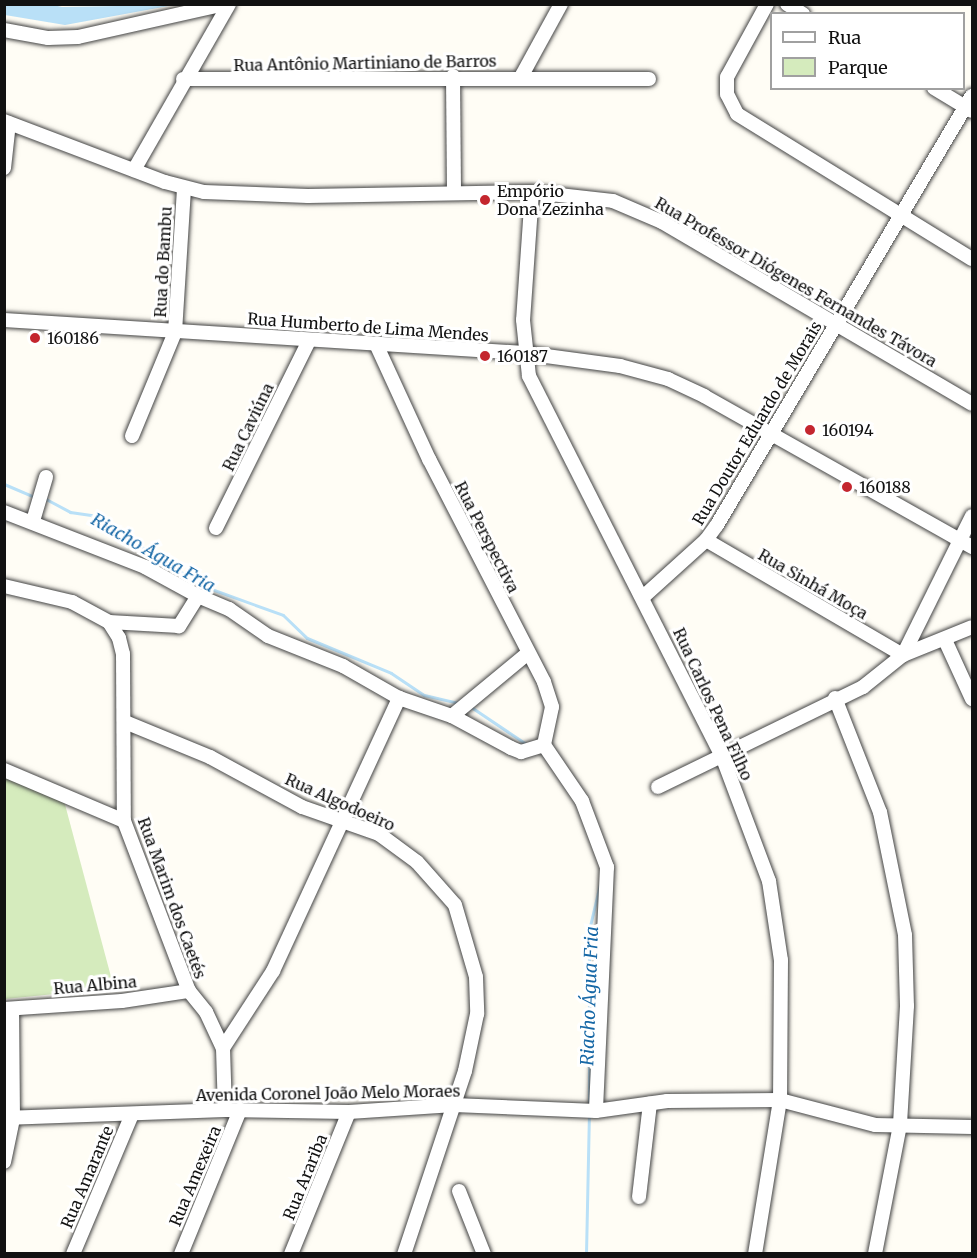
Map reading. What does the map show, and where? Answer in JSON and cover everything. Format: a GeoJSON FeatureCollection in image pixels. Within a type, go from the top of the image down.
{"type":"FeatureCollection","features":[{"type":"Feature","properties":{"kind":"street"},"geometry":{"type":"LineString","coordinates":[[4,30],[48,38],[78,37],[227,4]]}},
{"type":"Feature","properties":{"kind":"street"},"geometry":{"type":"LineString","coordinates":[[135,170],[227,4]]}},
{"type":"Feature","properties":{"kind":"street"},"geometry":{"type":"LineString","coordinates":[[521,77],[561,4]]}},
{"type":"Feature","properties":{"kind":"street"},"geometry":{"type":"LineString","coordinates":[[767,4],[727,77],[733,108],[750,125],[972,259]]}},
{"type":"Feature","properties":{"kind":"street"},"geometry":{"type":"LineString","coordinates":[[787,4],[800,12]]}},
{"type":"Feature","properties":{"kind":"street"},"geometry":{"type":"LineString","coordinates":[[453,76],[454,193]]}},
{"type":"Feature","properties":{"kind":"street","name":"Rua Antônio Martiniano de Barros"},"geometry":{"type":"LineString","coordinates":[[183,80],[453,76],[649,78]]}},
{"type":"Feature","properties":{"kind":"street"},"geometry":{"type":"LineString","coordinates":[[938,90],[970,105]]}},
{"type":"Feature","properties":{"kind":"street","name":"Rua Doutor Eduardo de Morais"},"geometry":{"type":"LineString","coordinates":[[643,597],[706,540],[900,216],[970,105]]}},
{"type":"Feature","properties":{"kind":"street"},"geometry":{"type":"LineString","coordinates":[[4,168],[7,122]]}},
{"type":"Feature","properties":{"kind":"street","name":"Rua Professor Diógenes Fernandes Távora"},"geometry":{"type":"LineString","coordinates":[[7,122],[65,146],[183,188],[258,196],[532,192],[589,196],[638,210],[972,404]]}},
{"type":"Feature","properties":{"kind":"street","name":"Rua do Bambu"},"geometry":{"type":"LineString","coordinates":[[132,436],[175,332],[183,188]]}},
{"type":"Feature","properties":{"kind":"street","name":"Rua Carlos Pena Filho"},"geometry":{"type":"LineString","coordinates":[[532,192],[523,320],[524,353],[529,376],[599,521],[643,597],[722,756],[770,881],[781,960],[780,1100],[755,1254]]}},
{"type":"Feature","properties":{"kind":"street","name":"Rua Humberto de Lima Mendes"},"geometry":{"type":"LineString","coordinates":[[4,321],[524,353],[620,366],[668,379],[772,433],[967,543]]}},
{"type":"Feature","properties":{"kind":"street","name":"Rua Caviúna"},"geometry":{"type":"LineString","coordinates":[[216,528],[309,341]]}},
{"type":"Feature","properties":{"kind":"street","name":"Rua Perspectiva"},"geometry":{"type":"LineString","coordinates":[[376,344],[527,654],[544,682],[552,707],[540,748]]}},
{"type":"Feature","properties":{"kind":"street"},"geometry":{"type":"LineString","coordinates":[[33,521],[46,477]]}},
{"type":"Feature","properties":{"kind":"street"},"geometry":{"type":"LineString","coordinates":[[4,512],[33,521],[145,567],[198,596],[229,609],[268,636],[343,666],[399,698],[454,714],[521,752],[540,748],[582,801],[607,867],[596,1111]]}},
{"type":"Feature","properties":{"kind":"street"},"geometry":{"type":"LineString","coordinates":[[658,787],[835,698],[878,679],[903,655],[967,543],[972,516]]}},
{"type":"Feature","properties":{"kind":"street","name":"Rua Sinhá Moça"},"geometry":{"type":"LineString","coordinates":[[706,540],[903,655]]}},
{"type":"Feature","properties":{"kind":"street"},"geometry":{"type":"LineString","coordinates":[[4,585],[72,602],[109,622],[178,626],[198,596]]}},
{"type":"Feature","properties":{"kind":"street","name":"Rua Marim dos Caetés"},"geometry":{"type":"LineString","coordinates":[[109,622],[123,654],[124,821],[189,991],[206,1012],[223,1048],[225,1110]]}},
{"type":"Feature","properties":{"kind":"street"},"geometry":{"type":"LineString","coordinates":[[903,655],[945,640],[972,627]]}},
{"type":"Feature","properties":{"kind":"street"},"geometry":{"type":"LineString","coordinates":[[945,640],[972,699]]}},
{"type":"Feature","properties":{"kind":"street"},"geometry":{"type":"LineString","coordinates":[[454,714],[468,700],[527,654]]}},
{"type":"Feature","properties":{"kind":"street"},"geometry":{"type":"LineString","coordinates":[[223,1048],[273,971],[339,822],[399,698]]}},
{"type":"Feature","properties":{"kind":"street"},"geometry":{"type":"LineString","coordinates":[[835,698],[880,812],[905,934],[907,1006],[900,1125],[875,1254]]}},
{"type":"Feature","properties":{"kind":"street","name":"Rua Algodoeiro"},"geometry":{"type":"LineString","coordinates":[[125,722],[210,757],[302,807],[339,822],[379,834],[401,848],[455,905],[463,922],[476,977],[477,1014],[454,1106],[436,1149],[404,1254]]}},
{"type":"Feature","properties":{"kind":"street"},"geometry":{"type":"LineString","coordinates":[[4,770],[124,821]]}},
{"type":"Feature","properties":{"kind":"street","name":"Rua Albina"},"geometry":{"type":"LineString","coordinates":[[8,1009],[122,1001],[189,991]]}},
{"type":"Feature","properties":{"kind":"street"},"geometry":{"type":"LineString","coordinates":[[4,1162],[9,1118],[8,1009]]}},
{"type":"Feature","properties":{"kind":"street","name":"Avenida Coronel João Melo Moraes"},"geometry":{"type":"LineString","coordinates":[[9,1118],[225,1110],[349,1112],[454,1106],[596,1111],[650,1104],[780,1100],[860,1122],[972,1126]]}},
{"type":"Feature","properties":{"kind":"street"},"geometry":{"type":"LineString","coordinates":[[639,1197],[650,1104]]}},
{"type":"Feature","properties":{"kind":"street","name":"Rua Amexeira"},"geometry":{"type":"LineString","coordinates":[[181,1254],[240,1110]]}},
{"type":"Feature","properties":{"kind":"street","name":"Rua Arariba"},"geometry":{"type":"LineString","coordinates":[[291,1254],[349,1112]]}},
{"type":"Feature","properties":{"kind":"street","name":"Rua Amarante"},"geometry":{"type":"LineString","coordinates":[[73,1254],[132,1114]]}},
{"type":"Feature","properties":{"kind":"street"},"geometry":{"type":"LineString","coordinates":[[459,1191],[484,1254]]}},
{"type":"Feature","properties":{"kind":"green space"},"geometry":{"type":"Polygon","coordinates":[[[4,773],[63,797],[114,988],[5,999],[4,773]]]}},
{"type":"Feature","properties":{"kind":"water"},"geometry":{"type":"Polygon","coordinates":[[[49,4],[62,7],[174,5],[65,25],[5,15],[5,5],[49,4]]]}},
{"type":"Feature","properties":{"kind":"waterway","name":"Riacho Água Fria"},"geometry":{"type":"LineString","coordinates":[[4,484],[35,497]]}},
{"type":"Feature","properties":{"kind":"waterway","name":"Riacho Água Fria"},"geometry":{"type":"LineString","coordinates":[[44,498],[70,512],[91,515],[203,586],[283,615],[307,638],[391,673],[424,695],[459,703]]}},
{"type":"Feature","properties":{"kind":"waterway","name":"Riacho Água Fria"},"geometry":{"type":"LineString","coordinates":[[471,707],[529,746]]}},
{"type":"Feature","properties":{"kind":"waterway","name":"Riacho Água Fria"},"geometry":{"type":"LineString","coordinates":[[589,1107],[589,930],[600,884]]}},
{"type":"Feature","properties":{"kind":"waterway","name":"Riacho Água Fria"},"geometry":{"type":"LineString","coordinates":[[586,1254],[589,1114]]}},
{"type":"Feature","properties":{"kind":"place","name":"Empório Dona Zezinha"},"geometry":{"type":"Point","coordinates":[485,200]}},
{"type":"Feature","properties":{"kind":"place","name":"160186"},"geometry":{"type":"Point","coordinates":[35,338]}},
{"type":"Feature","properties":{"kind":"place","name":"160187"},"geometry":{"type":"Point","coordinates":[485,356]}},
{"type":"Feature","properties":{"kind":"place","name":"160194"},"geometry":{"type":"Point","coordinates":[810,430]}},
{"type":"Feature","properties":{"kind":"place","name":"160188"},"geometry":{"type":"Point","coordinates":[847,487]}}]}
